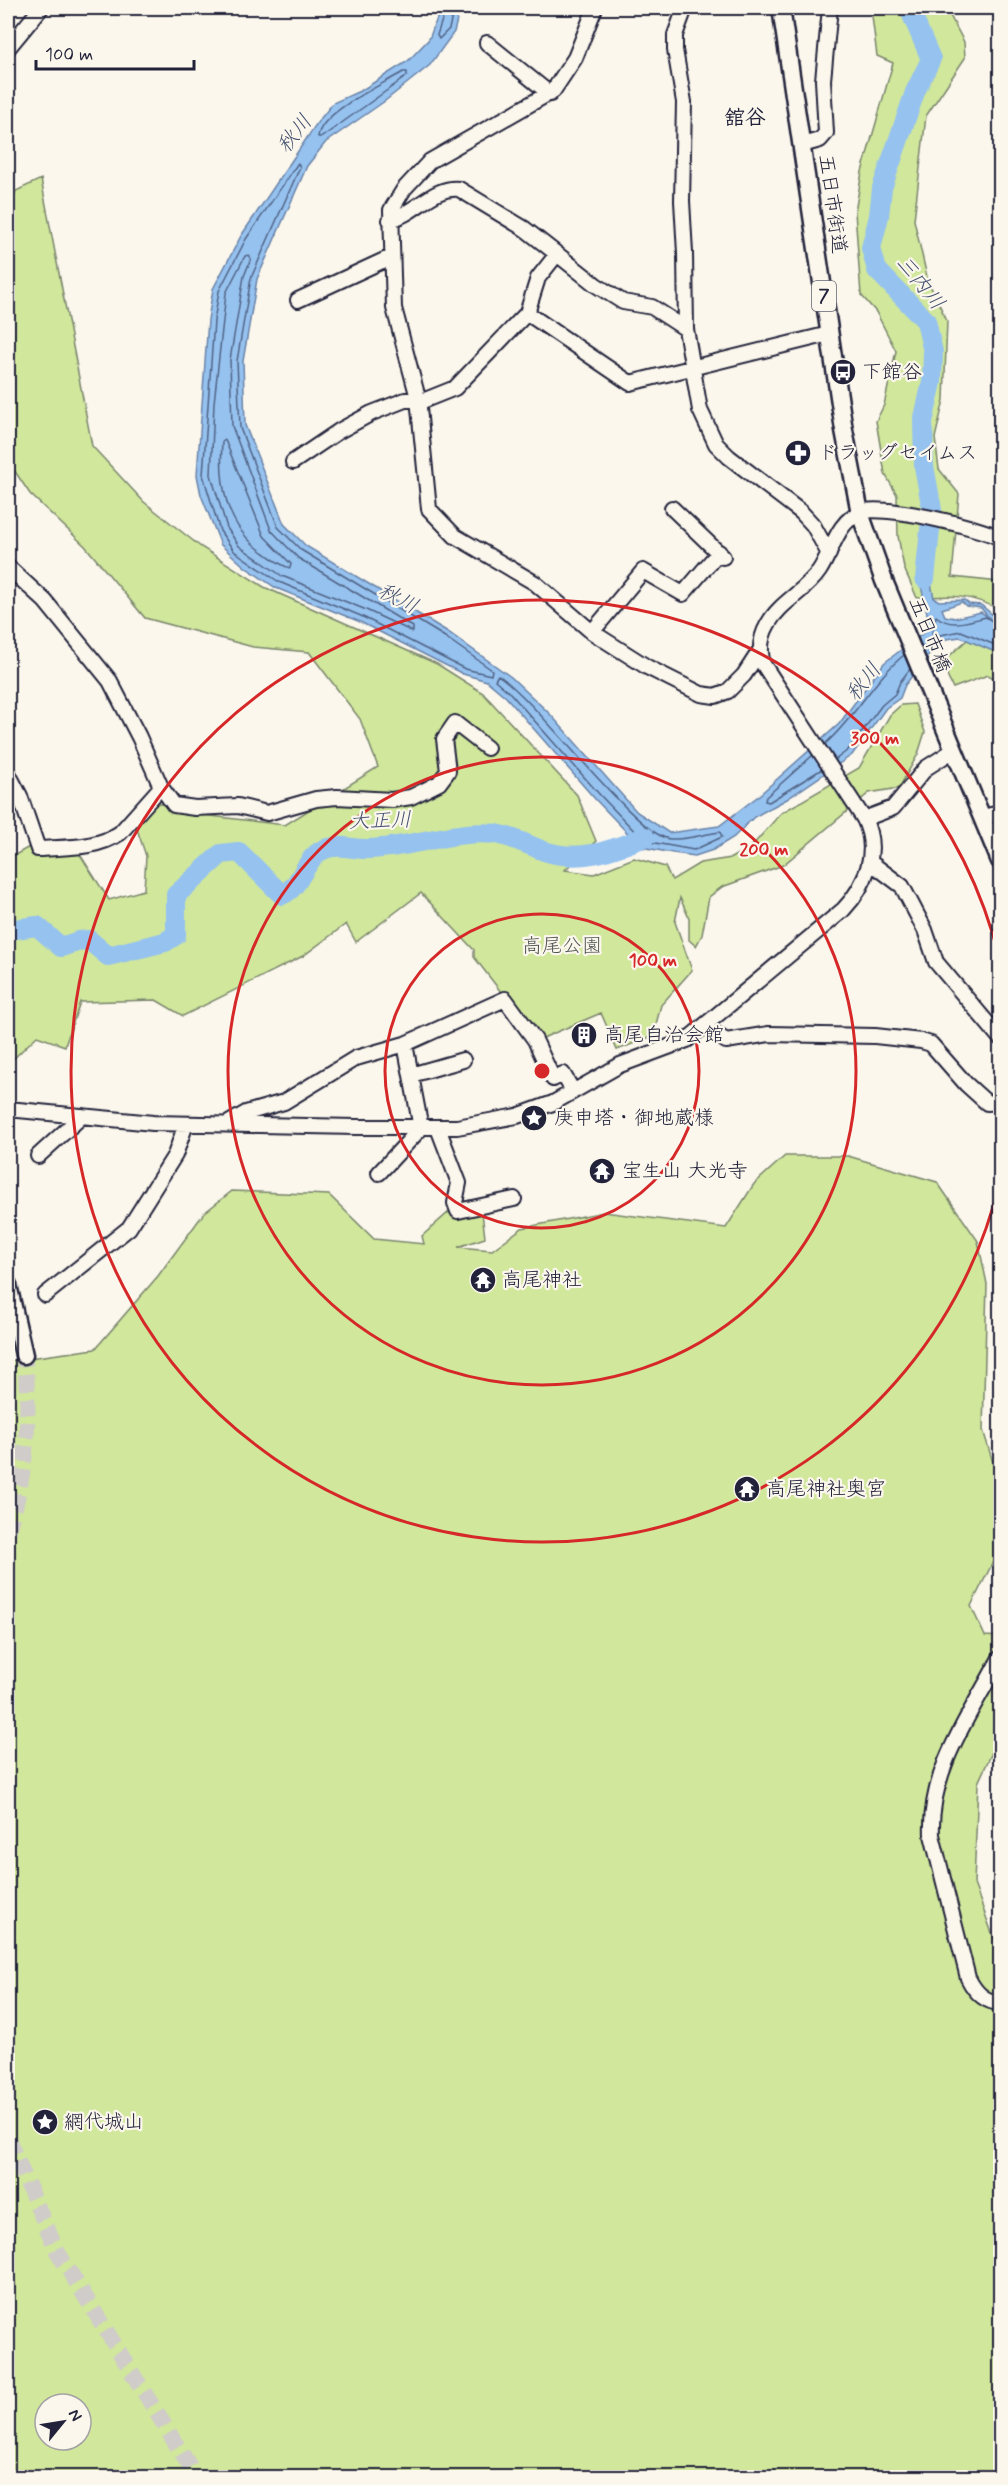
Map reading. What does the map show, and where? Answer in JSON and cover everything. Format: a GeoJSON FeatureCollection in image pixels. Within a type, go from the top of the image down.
{"type":"FeatureCollection","features":[{"type":"Feature","properties":{"kind":"main road","name":"五日市街道"},"geometry":{"type":"LineString","coordinates":[[781,8],[847,450],[860,513],[884,581]]}},
{"type":"Feature","properties":{"kind":"main road","name":"五日市橋"},"geometry":{"type":"LineString","coordinates":[[884,581],[954,750]]}},
{"type":"Feature","properties":{"kind":"main road","name":"7"},"geometry":{"type":"LineString","coordinates":[[954,750],[1000,861]]}},
{"type":"Feature","properties":{"kind":"main road"},"geometry":{"type":"LineString","coordinates":[[8,1285],[24,1355]]}},
{"type":"Feature","properties":{"kind":"street"},"geometry":{"type":"LineString","coordinates":[[8,48],[41,8]]}},
{"type":"Feature","properties":{"kind":"street"},"geometry":{"type":"LineString","coordinates":[[596,8],[575,58],[550,94],[430,161],[396,200],[391,210],[394,308],[418,398],[429,509],[455,536],[534,583],[592,632],[647,666],[709,696],[728,691],[744,675],[761,649]]}},
{"type":"Feature","properties":{"kind":"street"},"geometry":{"type":"LineString","coordinates":[[685,8],[675,35],[675,50],[684,102],[682,201],[686,253],[686,329],[700,410],[716,444],[729,457],[801,512],[813,525],[829,554]]}},
{"type":"Feature","properties":{"kind":"street"},"geometry":{"type":"LineString","coordinates":[[802,145],[820,140],[826,133],[823,80],[831,8]]}},
{"type":"Feature","properties":{"kind":"street"},"geometry":{"type":"LineString","coordinates":[[487,43],[550,94]]}},
{"type":"Feature","properties":{"kind":"street"},"geometry":{"type":"LineString","coordinates":[[390,220],[440,192],[451,188],[459,189],[525,229],[596,285],[623,302],[652,307],[686,329]]}},
{"type":"Feature","properties":{"kind":"street"},"geometry":{"type":"LineString","coordinates":[[294,462],[364,417],[405,400],[418,398],[425,400],[455,388],[527,313],[538,278],[557,254]]}},
{"type":"Feature","properties":{"kind":"street"},"geometry":{"type":"LineString","coordinates":[[298,300],[391,257]]}},
{"type":"Feature","properties":{"kind":"street"},"geometry":{"type":"LineString","coordinates":[[527,313],[630,383],[830,334]]}},
{"type":"Feature","properties":{"kind":"street"},"geometry":{"type":"LineString","coordinates":[[592,632],[643,572],[683,594],[721,555],[672,508]]}},
{"type":"Feature","properties":{"kind":"street"},"geometry":{"type":"LineString","coordinates":[[8,1108],[186,1124],[421,1128],[470,1126],[530,1113],[620,1065],[682,1043],[706,1027],[848,905],[861,886],[870,862],[870,837],[864,819],[765,668],[761,649],[764,632],[772,617],[813,579],[842,527],[860,513],[874,510],[914,516],[958,524],[1000,538]]}},
{"type":"Feature","properties":{"kind":"street"},"geometry":{"type":"LineString","coordinates":[[8,567],[45,601],[110,681],[161,787],[174,805],[184,808],[237,807],[267,813],[279,812],[316,799],[337,797],[392,800],[411,797],[439,783],[448,771],[444,739],[455,723],[487,748]]}},
{"type":"Feature","properties":{"kind":"street"},"geometry":{"type":"LineString","coordinates":[[864,819],[893,808],[934,760],[954,750]]}},
{"type":"Feature","properties":{"kind":"street"},"geometry":{"type":"LineString","coordinates":[[8,776],[20,796],[38,849],[91,846],[112,838],[120,833],[161,787]]}},
{"type":"Feature","properties":{"kind":"street"},"geometry":{"type":"LineString","coordinates":[[982,817],[1000,813]]}},
{"type":"Feature","properties":{"kind":"street"},"geometry":{"type":"LineString","coordinates":[[870,862],[902,886],[925,930],[936,962],[1000,1038]]}},
{"type":"Feature","properties":{"kind":"street"},"geometry":{"type":"LineString","coordinates":[[227,1124],[246,1113],[284,1102],[356,1058],[405,1044],[505,999],[535,1040],[553,1079],[563,1074],[573,1091]]}},
{"type":"Feature","properties":{"kind":"street"},"geometry":{"type":"LineString","coordinates":[[706,1027],[726,1041],[769,1034],[874,1036],[921,1041],[931,1044],[966,1084],[987,1103],[1000,1102]]}},
{"type":"Feature","properties":{"kind":"street"},"geometry":{"type":"LineString","coordinates":[[405,1044],[421,1128]]}},
{"type":"Feature","properties":{"kind":"street"},"geometry":{"type":"LineString","coordinates":[[411,1075],[463,1060]]}},
{"type":"Feature","properties":{"kind":"street"},"geometry":{"type":"LineString","coordinates":[[38,1156],[82,1116]]}},
{"type":"Feature","properties":{"kind":"street"},"geometry":{"type":"LineString","coordinates":[[45,1295],[129,1228],[175,1155],[186,1124]]}},
{"type":"Feature","properties":{"kind":"street"},"geometry":{"type":"LineString","coordinates":[[379,1173],[421,1128]]}},
{"type":"Feature","properties":{"kind":"street"},"geometry":{"type":"LineString","coordinates":[[438,1128],[459,1183],[455,1203],[458,1211],[514,1199]]}},
{"type":"Feature","properties":{"kind":"street"},"geometry":{"type":"LineString","coordinates":[[1000,1658],[972,1705],[944,1765],[931,1811],[931,1822],[934,1846],[968,1978],[980,1996],[993,2003],[1000,2003]]}},
{"type":"Feature","properties":{"kind":"green space"},"geometry":{"type":"Polygon","coordinates":[[[871,8],[946,8],[964,42],[965,58],[926,116],[914,220],[928,281],[947,321],[944,400],[935,438],[939,469],[959,494],[952,577],[1000,582],[1000,610],[970,598],[940,596],[917,598],[904,568],[898,536],[897,495],[885,474],[876,421],[884,405],[896,351],[876,312],[861,295],[855,212],[862,172],[893,63],[877,56],[871,8]]]}},
{"type":"Feature","properties":{"kind":"green space","name":"高尾公園"},"geometry":{"type":"Polygon","coordinates":[[[41,179],[92,446],[144,502],[201,547],[264,587],[437,664],[483,693],[577,795],[596,841],[565,870],[594,874],[634,858],[665,867],[672,880],[700,863],[731,858],[752,846],[781,813],[859,768],[890,715],[901,705],[915,704],[925,732],[918,754],[899,788],[869,793],[783,865],[722,887],[709,897],[702,935],[696,946],[689,940],[689,918],[680,898],[675,922],[692,970],[661,1005],[653,1036],[617,1050],[601,1013],[538,1040],[474,957],[474,950],[421,893],[356,942],[346,924],[303,956],[183,1016],[156,1000],[80,1002],[65,1046],[37,1036],[8,1064],[8,859],[29,847],[74,845],[109,900],[144,890],[146,856],[135,823],[153,801],[185,813],[285,825],[378,767],[360,719],[309,652],[253,647],[145,618],[85,546],[30,494],[8,461],[8,359],[13,357],[8,308],[8,212],[16,191],[41,179]]]}},
{"type":"Feature","properties":{"kind":"green space"},"geometry":{"type":"Polygon","coordinates":[[[969,638],[1000,647],[1000,681],[988,675],[953,688],[948,678],[945,660],[969,638]]]}},
{"type":"Feature","properties":{"kind":"green space"},"geometry":{"type":"Polygon","coordinates":[[[785,1156],[848,1156],[937,1182],[978,1241],[987,1284],[983,1430],[1000,1485],[996,1556],[971,1606],[985,1636],[1000,1637],[1000,1735],[978,1783],[974,1884],[1000,1955],[1000,2477],[8,2477],[8,1361],[95,1349],[158,1276],[204,1213],[232,1191],[329,1195],[374,1239],[424,1244],[422,1236],[449,1212],[481,1204],[485,1238],[458,1247],[492,1250],[522,1228],[604,1212],[726,1228],[754,1184],[785,1156]]]}},
{"type":"Feature","properties":{"kind":"water"},"geometry":{"type":"Polygon","coordinates":[[[441,8],[460,8],[454,32],[430,65],[385,101],[326,142],[307,166],[257,279],[243,361],[245,425],[284,524],[306,546],[448,632],[511,677],[550,714],[637,812],[669,833],[719,826],[757,797],[839,724],[884,663],[927,630],[927,613],[918,572],[925,555],[934,598],[939,601],[964,600],[969,604],[981,605],[1000,621],[1000,654],[960,637],[940,640],[905,685],[900,698],[886,708],[852,755],[787,799],[754,817],[734,837],[713,850],[695,856],[641,847],[595,799],[506,697],[487,681],[463,674],[358,621],[276,588],[245,567],[221,545],[201,495],[197,475],[208,320],[213,289],[241,236],[333,103],[362,90],[408,61],[429,39],[441,8]],[[962,602],[942,609],[945,616],[955,618],[981,612],[990,619],[981,608],[966,606],[962,602]]]}},
{"type":"Feature","properties":{"kind":"waterway","name":"三内川"},"geometry":{"type":"LineString","coordinates":[[909,8],[931,59],[915,92],[882,188],[879,216],[871,248],[877,270],[926,321],[933,352],[932,382],[923,422],[924,466],[932,510],[925,579]]}},
{"type":"Feature","properties":{"kind":"waterway","name":"大正川"},"geometry":{"type":"LineString","coordinates":[[8,930],[37,926],[61,947],[89,940],[108,956],[165,942],[176,935],[176,895],[221,854],[239,852],[282,895],[295,884],[314,856],[320,851],[333,847],[385,848],[449,836],[481,833],[502,835],[544,851],[571,856],[608,850],[645,837]]}},
{"type":"Feature","properties":{"kind":"tunnel"},"geometry":{"type":"LineString","coordinates":[[8,1532],[19,1488],[26,1445],[27,1400],[24,1355]]}},
{"type":"Feature","properties":{"kind":"tunnel"},"geometry":{"type":"LineString","coordinates":[[8,2139],[57,2251],[197,2478]]}},
{"type":"Feature","properties":{"kind":"place","name":"下館谷"},"geometry":{"type":"Point","coordinates":[843,372]}},
{"type":"Feature","properties":{"kind":"place","name":"ドラッグセイムス"},"geometry":{"type":"Point","coordinates":[798,453]}},
{"type":"Feature","properties":{"kind":"place","name":"高尾自治会館"},"geometry":{"type":"Point","coordinates":[584,1035]}},
{"type":"Feature","properties":{"kind":"place","name":"庚申塔・御地蔵様"},"geometry":{"type":"Point","coordinates":[534,1118]}},
{"type":"Feature","properties":{"kind":"place","name":"宝生山 大光寺"},"geometry":{"type":"Point","coordinates":[602,1171]}},
{"type":"Feature","properties":{"kind":"place","name":"高尾神社"},"geometry":{"type":"Point","coordinates":[483,1280]}},
{"type":"Feature","properties":{"kind":"place","name":"高尾神社奥宮"},"geometry":{"type":"Point","coordinates":[747,1489]}},
{"type":"Feature","properties":{"kind":"place","name":"網代城山"},"geometry":{"type":"Point","coordinates":[45,2122]}},
{"type":"Feature","properties":{"kind":"district","name":"舘谷"},"geometry":{"type":"Point","coordinates":[745,118]}},
{"type":"Feature","properties":{"kind":"water label","name":"秋川"},"geometry":{"type":"Point","coordinates":[295,134]}},
{"type":"Feature","properties":{"kind":"water label","name":"秋川"},"geometry":{"type":"Point","coordinates":[398,599]}},
{"type":"Feature","properties":{"kind":"water label","name":"秋川"},"geometry":{"type":"Point","coordinates":[864,682]}}]}
